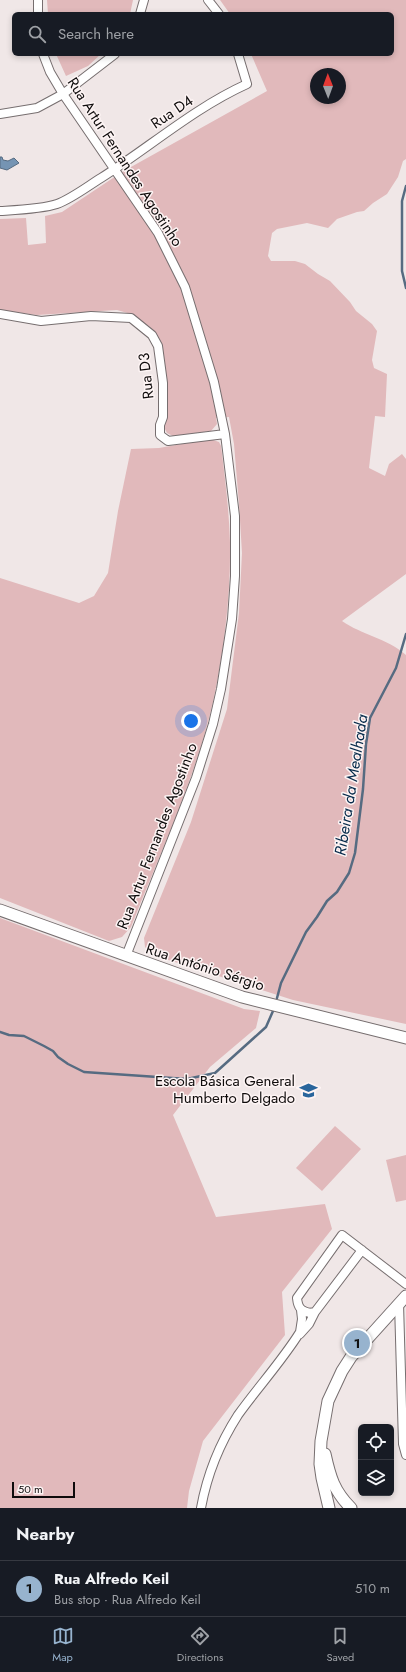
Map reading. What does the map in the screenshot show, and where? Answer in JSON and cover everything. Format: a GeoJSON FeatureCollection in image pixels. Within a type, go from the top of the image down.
{"type":"FeatureCollection","features":[{"type":"Feature","properties":{"kind":"street"},"geometry":{"type":"LineString","coordinates":[[38,0],[38,12]]}},
{"type":"Feature","properties":{"kind":"street"},"geometry":{"type":"LineString","coordinates":[[141,12],[144,0]]}},
{"type":"Feature","properties":{"kind":"street"},"geometry":{"type":"LineString","coordinates":[[208,0],[217,12]]}},
{"type":"Feature","properties":{"kind":"street","name":"Rua Artur Fernandes Agostinho"},"geometry":{"type":"LineString","coordinates":[[44,56],[50,72],[63,94],[158,233],[185,287],[214,382],[226,434],[235,516],[235,576],[232,619],[221,689],[213,724],[196,778],[126,956]]}},
{"type":"Feature","properties":{"kind":"street"},"geometry":{"type":"LineString","coordinates":[[0,114],[37,108],[63,94],[112,56]]}},
{"type":"Feature","properties":{"kind":"street","name":"Rua D4"},"geometry":{"type":"LineString","coordinates":[[0,212],[24,210],[57,204],[115,169],[152,142],[224,94],[247,84],[239,56]]}},
{"type":"Feature","properties":{"kind":"street","name":"Rua D3"},"geometry":{"type":"LineString","coordinates":[[0,314],[41,321],[91,316],[131,318],[152,335],[158,346],[163,383],[160,435],[168,441],[226,434]]}},
{"type":"Feature","properties":{"kind":"street","name":"Rua António Sérgio"},"geometry":{"type":"LineString","coordinates":[[0,910],[242,997],[406,1038]]}},
{"type":"Feature","properties":{"kind":"street"},"geometry":{"type":"LineString","coordinates":[[296,1338],[301,1326],[301,1310],[298,1305],[297,1298],[342,1235],[406,1284]]}},
{"type":"Feature","properties":{"kind":"street"},"geometry":{"type":"LineString","coordinates":[[201,1508],[206,1485],[219,1449],[238,1415],[296,1338],[310,1324],[315,1312],[362,1250]]}},
{"type":"Feature","properties":{"kind":"street"},"geometry":{"type":"LineString","coordinates":[[329,1508],[320,1464],[322,1432],[328,1400],[342,1371],[351,1357],[403,1299]]}},
{"type":"Feature","properties":{"kind":"street"},"geometry":{"type":"LineString","coordinates":[[403,1299],[402,1444],[406,1455]]}},
{"type":"Feature","properties":{"kind":"street"},"geometry":{"type":"LineString","coordinates":[[301,1310],[310,1313],[315,1312]]}},
{"type":"Feature","properties":{"kind":"street"},"geometry":{"type":"LineString","coordinates":[[322,1432],[325,1455],[331,1480],[340,1497],[351,1508]]}},
{"type":"Feature","properties":{"kind":"shaded area"},"geometry":{"type":"Polygon","coordinates":[[[47,0],[133,0],[130,12],[48,12],[47,0]]]}},
{"type":"Feature","properties":{"kind":"shaded area"},"geometry":{"type":"Polygon","coordinates":[[[220,0],[406,0],[406,159],[403,161],[398,177],[387,194],[364,211],[337,219],[328,228],[307,223],[277,229],[272,233],[268,256],[271,261],[295,261],[305,264],[330,281],[350,302],[356,311],[372,324],[377,331],[372,360],[374,368],[387,374],[385,417],[375,416],[369,468],[385,476],[389,464],[402,454],[406,459],[406,574],[342,621],[358,630],[391,644],[406,655],[406,1024],[293,1000],[153,955],[145,947],[144,938],[191,822],[227,709],[239,613],[242,553],[234,444],[229,417],[216,418],[217,424],[211,431],[173,436],[167,433],[164,427],[166,406],[157,337],[150,327],[131,314],[117,310],[37,315],[0,310],[0,219],[26,218],[28,245],[46,243],[45,216],[62,212],[122,172],[267,91],[252,56],[394,56],[394,12],[229,12],[220,0]]]}},
{"type":"Feature","properties":{"kind":"shaded area"},"geometry":{"type":"Polygon","coordinates":[[[57,56],[99,56],[88,66],[66,76],[57,56]]]}},
{"type":"Feature","properties":{"kind":"shaded area"},"geometry":{"type":"Polygon","coordinates":[[[210,439],[219,442],[221,446],[228,506],[230,542],[228,602],[217,683],[197,760],[131,927],[122,937],[109,941],[0,898],[0,578],[79,603],[94,596],[108,573],[118,511],[131,449],[159,448],[210,439]]]}},
{"type":"Feature","properties":{"kind":"shaded area"},"geometry":{"type":"Polygon","coordinates":[[[0,918],[244,1009],[260,1011],[256,1028],[210,1067],[173,1115],[216,1217],[325,1204],[332,1229],[282,1292],[285,1335],[203,1441],[189,1491],[187,1508],[0,1508],[0,918]]]}},
{"type":"Feature","properties":{"kind":"shaded area"},"geometry":{"type":"Polygon","coordinates":[[[335,1126],[361,1149],[322,1191],[296,1168],[335,1126]]]}},
{"type":"Feature","properties":{"kind":"shaded area"},"geometry":{"type":"Polygon","coordinates":[[[406,1155],[406,1200],[396,1202],[386,1160],[406,1155]]]}},
{"type":"Feature","properties":{"kind":"water"},"geometry":{"type":"Polygon","coordinates":[[[0,157],[2,157],[3,160],[8,161],[14,158],[19,163],[7,170],[0,168],[0,157]]]}},
{"type":"Feature","properties":{"kind":"waterway","name":"Ribeira da Mealhada"},"geometry":{"type":"LineString","coordinates":[[406,186],[402,201],[402,271],[406,288]]}},
{"type":"Feature","properties":{"kind":"waterway","name":"Ribeira da Mealhada"},"geometry":{"type":"LineString","coordinates":[[277,998],[281,983],[306,932],[327,901],[337,892],[349,873],[355,853],[370,718],[396,668],[406,634]]}},
{"type":"Feature","properties":{"kind":"waterway","name":"Ribeira da Mealhada"},"geometry":{"type":"LineString","coordinates":[[0,1032],[9,1035],[24,1036],[53,1051],[58,1057],[68,1064],[84,1072],[187,1079],[215,1073],[266,1027],[273,1011]]}},
{"type":"Feature","properties":{"kind":"place","name":"Escola Básica General Humberto Delgado"},"geometry":{"type":"Point","coordinates":[308,1090]}},
{"type":"Feature","properties":{"kind":"place","name":"Rua Alfredo Keil"},"geometry":{"type":"Point","coordinates":[357,1343]}}]}
